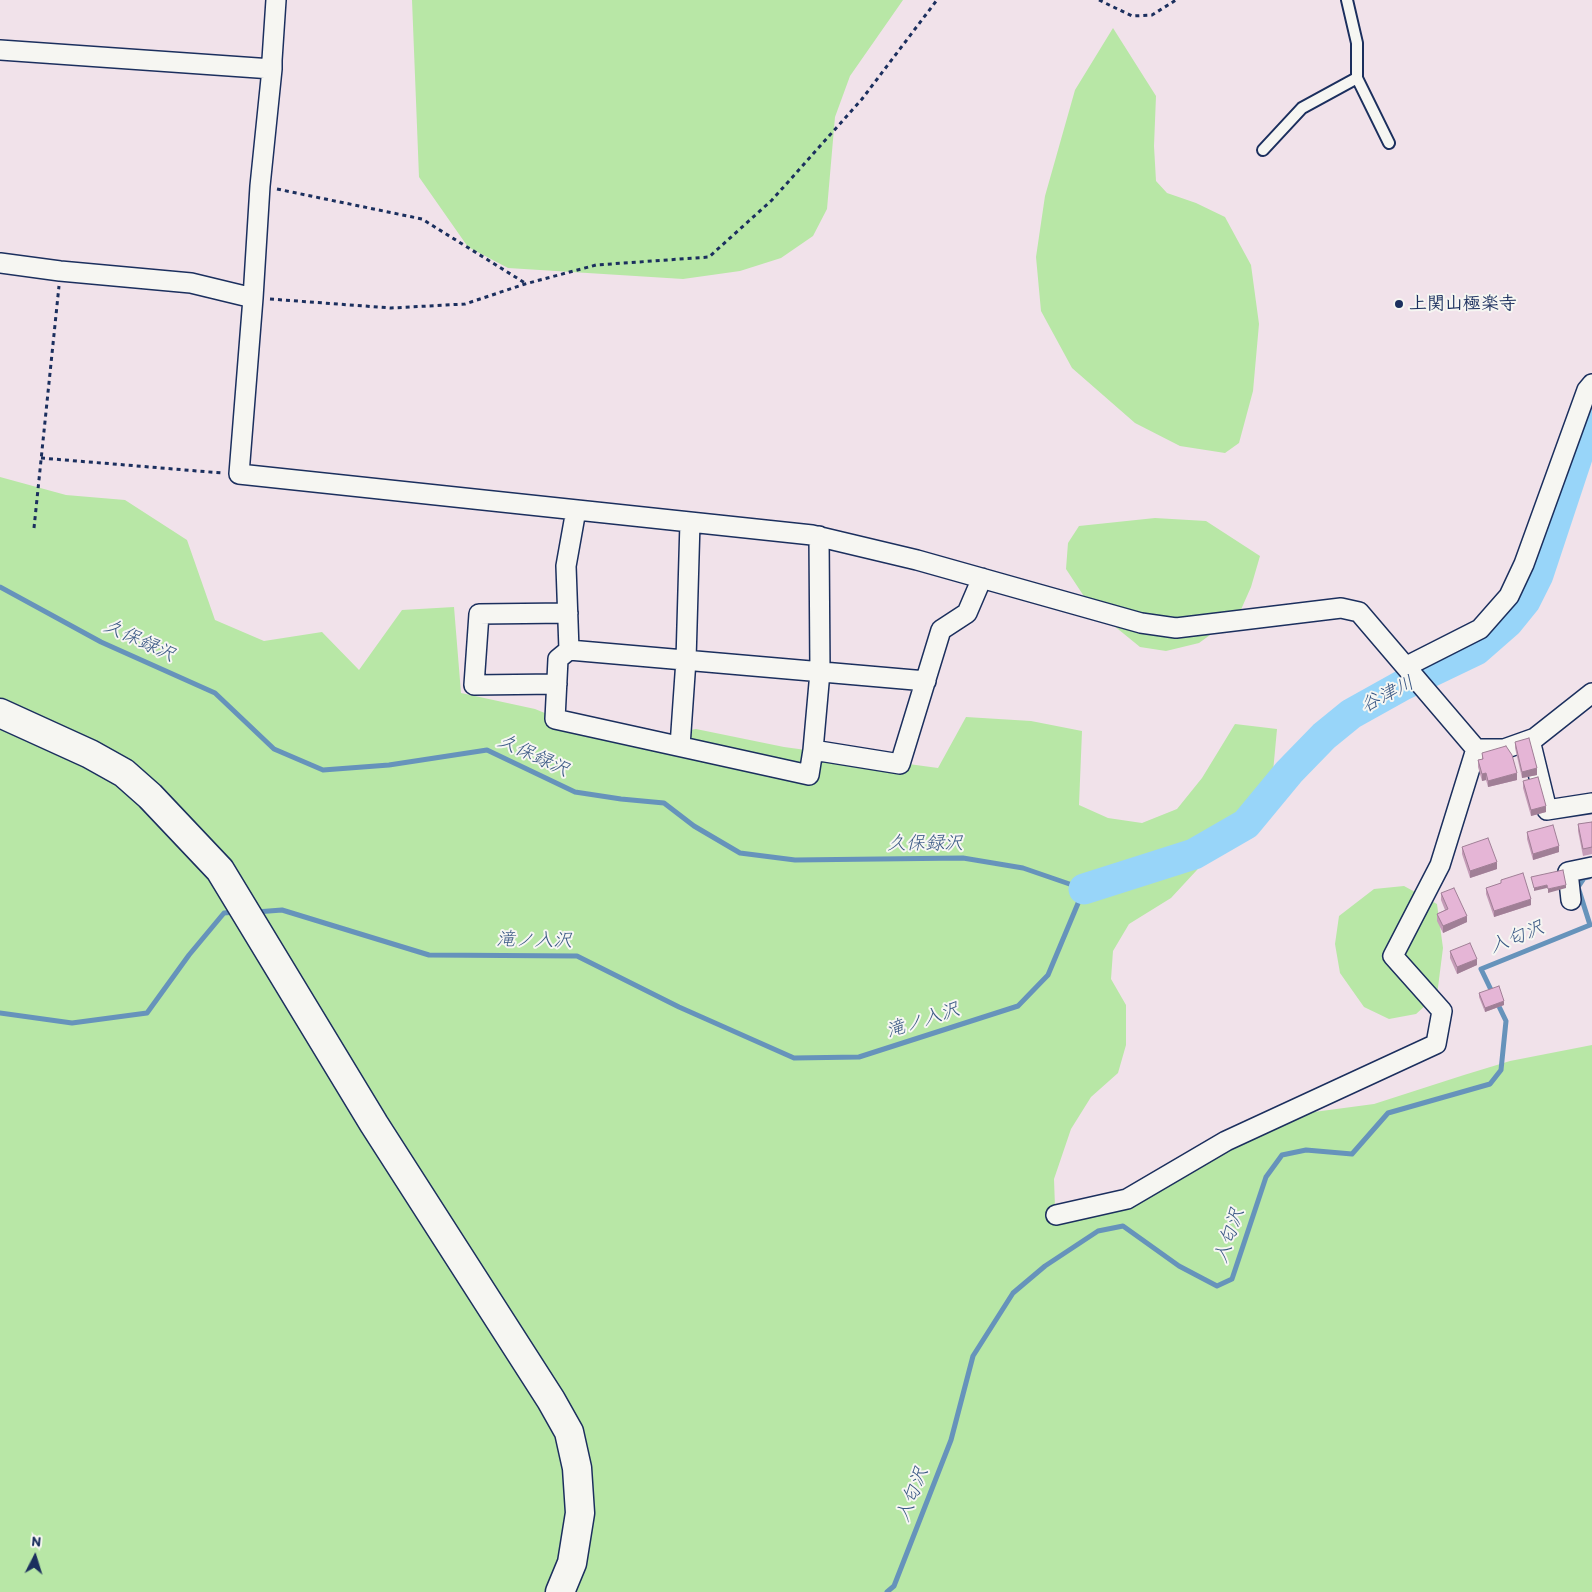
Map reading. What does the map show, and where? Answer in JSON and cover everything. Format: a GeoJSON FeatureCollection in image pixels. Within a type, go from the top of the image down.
{"type":"FeatureCollection","features":[{"type":"Feature","properties":{"kind":"street"},"geometry":{"type":"LineString","coordinates":[[276,0],[239,474],[819,536],[917,560],[1141,623],[1176,628],[1341,608],[1359,612],[1476,749]]}},
{"type":"Feature","properties":{"kind":"street"},"geometry":{"type":"LineString","coordinates":[[0,50],[272,69]]}},
{"type":"Feature","properties":{"kind":"street"},"geometry":{"type":"LineString","coordinates":[[0,263],[60,271],[192,283],[253,298]]}},
{"type":"Feature","properties":{"kind":"street"},"geometry":{"type":"LineString","coordinates":[[1407,666],[1480,629],[1509,596],[1524,564],[1587,390],[1592,384]]}},
{"type":"Feature","properties":{"kind":"street"},"geometry":{"type":"LineString","coordinates":[[569,650],[566,566],[576,510]]}},
{"type":"Feature","properties":{"kind":"street"},"geometry":{"type":"LineString","coordinates":[[680,746],[686,660],[690,522]]}},
{"type":"Feature","properties":{"kind":"street"},"geometry":{"type":"LineString","coordinates":[[819,536],[820,672],[809,775],[555,719],[558,659],[569,650],[820,672],[926,681]]}},
{"type":"Feature","properties":{"kind":"street"},"geometry":{"type":"LineString","coordinates":[[813,750],[900,764],[941,630],[967,613],[982,578]]}},
{"type":"Feature","properties":{"kind":"street"},"geometry":{"type":"LineString","coordinates":[[557,684],[474,685],[479,614],[568,613]]}},
{"type":"Feature","properties":{"kind":"street"},"geometry":{"type":"LineString","coordinates":[[1476,749],[1504,749],[1530,740],[1550,727],[1592,693]]}},
{"type":"Feature","properties":{"kind":"street"},"geometry":{"type":"LineString","coordinates":[[0,714],[90,754],[124,773],[150,796],[220,870],[374,1124],[551,1400],[569,1432],[577,1468],[580,1514],[572,1563],[560,1592]]}},
{"type":"Feature","properties":{"kind":"street"},"geometry":{"type":"LineString","coordinates":[[1530,740],[1547,810],[1592,803]]}},
{"type":"Feature","properties":{"kind":"street"},"geometry":{"type":"LineString","coordinates":[[1056,1215],[1127,1199],[1226,1141],[1436,1044],[1442,1011],[1393,956],[1440,865],[1476,749]]}},
{"type":"Feature","properties":{"kind":"street"},"geometry":{"type":"LineString","coordinates":[[1571,900],[1568,872],[1592,867]]}},
{"type":"Feature","properties":{"kind":"lane"},"geometry":{"type":"LineString","coordinates":[[1347,0],[1356,43],[1357,78],[1389,143]]}},
{"type":"Feature","properties":{"kind":"lane"},"geometry":{"type":"LineString","coordinates":[[1263,150],[1302,108],[1357,78]]}},
{"type":"Feature","properties":{"kind":"path"},"geometry":{"type":"LineString","coordinates":[[253,298],[391,308],[465,304],[525,284],[596,265],[709,257],[772,200],[862,99],[937,0]]}},
{"type":"Feature","properties":{"kind":"path"},"geometry":{"type":"LineString","coordinates":[[1099,0],[1132,16],[1152,15],[1176,0]]}},
{"type":"Feature","properties":{"kind":"path"},"geometry":{"type":"LineString","coordinates":[[260,186],[422,219],[525,284]]}},
{"type":"Feature","properties":{"kind":"path"},"geometry":{"type":"LineString","coordinates":[[34,528],[60,271]]}},
{"type":"Feature","properties":{"kind":"path"},"geometry":{"type":"LineString","coordinates":[[41,458],[239,474]]}},
{"type":"Feature","properties":{"kind":"green space"},"geometry":{"type":"Polygon","coordinates":[[[412,0],[903,0],[850,76],[835,117],[827,209],[813,236],[781,258],[740,271],[683,279],[508,268],[468,247],[419,177],[412,0]]]}},
{"type":"Feature","properties":{"kind":"green space"},"geometry":{"type":"Polygon","coordinates":[[[1113,28],[1156,96],[1154,146],[1156,181],[1167,193],[1196,203],[1225,217],[1251,265],[1259,324],[1253,391],[1239,443],[1225,453],[1180,446],[1135,423],[1072,368],[1041,311],[1036,257],[1045,196],[1075,90],[1113,28]]]}},
{"type":"Feature","properties":{"kind":"green space"},"geometry":{"type":"Polygon","coordinates":[[[0,477],[66,495],[125,500],[187,540],[215,620],[264,641],[322,632],[359,670],[402,610],[454,607],[461,693],[535,709],[618,743],[696,729],[784,747],[938,768],[966,717],[1031,721],[1082,731],[1079,805],[1108,818],[1142,823],[1177,809],[1202,778],[1235,724],[1277,729],[1273,772],[1246,817],[1171,898],[1129,924],[1113,951],[1111,979],[1126,1005],[1126,1045],[1118,1073],[1091,1097],[1071,1129],[1054,1179],[1055,1207],[1118,1196],[1269,1118],[1374,1104],[1510,1061],[1592,1045],[1592,1592],[0,1592],[0,477]]]}},
{"type":"Feature","properties":{"kind":"green space"},"geometry":{"type":"Polygon","coordinates":[[[1155,518],[1206,521],[1260,556],[1251,587],[1239,614],[1199,643],[1166,651],[1140,647],[1091,607],[1066,569],[1068,543],[1079,526],[1155,518]]]}},
{"type":"Feature","properties":{"kind":"green space"},"geometry":{"type":"Polygon","coordinates":[[[1404,886],[1437,904],[1443,948],[1437,995],[1416,1014],[1389,1019],[1364,1007],[1340,973],[1335,944],[1339,916],[1374,889],[1404,886]]]}},
{"type":"Feature","properties":{"kind":"building"},"geometry":{"type":"Polygon","coordinates":[[[1529,738],[1537,768],[1522,772],[1515,742],[1529,738]]]}},
{"type":"Feature","properties":{"kind":"building"},"geometry":{"type":"Polygon","coordinates":[[[1506,746],[1512,755],[1517,773],[1488,781],[1486,773],[1482,774],[1478,760],[1483,759],[1482,753],[1506,746]]]}},
{"type":"Feature","properties":{"kind":"building"},"geometry":{"type":"Polygon","coordinates":[[[1538,777],[1546,806],[1531,810],[1523,781],[1538,777]]]}},
{"type":"Feature","properties":{"kind":"building"},"geometry":{"type":"Polygon","coordinates":[[[1592,822],[1592,847],[1583,849],[1578,824],[1592,822]]]}},
{"type":"Feature","properties":{"kind":"building"},"geometry":{"type":"Polygon","coordinates":[[[1553,825],[1559,846],[1533,854],[1527,832],[1553,825]]]}},
{"type":"Feature","properties":{"kind":"building"},"geometry":{"type":"Polygon","coordinates":[[[1488,838],[1497,862],[1470,871],[1462,847],[1488,838]]]}},
{"type":"Feature","properties":{"kind":"building"},"geometry":{"type":"Polygon","coordinates":[[[1563,870],[1566,885],[1548,889],[1547,885],[1534,888],[1531,877],[1563,870]]]}},
{"type":"Feature","properties":{"kind":"building"},"geometry":{"type":"Polygon","coordinates":[[[1523,873],[1531,899],[1494,911],[1486,888],[1501,883],[1501,880],[1523,873]]]}},
{"type":"Feature","properties":{"kind":"building"},"geometry":{"type":"Polygon","coordinates":[[[1454,888],[1467,916],[1443,926],[1437,914],[1448,909],[1441,893],[1454,888]]]}},
{"type":"Feature","properties":{"kind":"building"},"geometry":{"type":"Polygon","coordinates":[[[1470,943],[1477,959],[1457,967],[1450,951],[1470,943]]]}},
{"type":"Feature","properties":{"kind":"building"},"geometry":{"type":"Polygon","coordinates":[[[1499,986],[1504,1001],[1485,1008],[1479,993],[1499,986]]]}},
{"type":"Feature","properties":{"kind":"waterway","name":"谷津川"},"geometry":{"type":"LineString","coordinates":[[1084,889],[1194,854],[1246,824],[1289,772],[1324,736],[1351,714],[1403,685],[1476,650],[1508,622],[1525,601],[1538,575],[1592,412]]}},
{"type":"Feature","properties":{"kind":"waterway","name":"久保録沢"},"geometry":{"type":"LineString","coordinates":[[0,587],[101,642],[215,693],[274,749],[323,770],[389,765],[487,750],[575,792],[664,803],[694,826],[740,853],[795,860],[963,858],[1023,868],[1084,889],[1048,975],[1018,1006],[859,1057],[794,1058],[679,1007],[577,956],[429,955],[282,910],[256,912]]}},
{"type":"Feature","properties":{"kind":"waterway","name":"入匂沢"},"geometry":{"type":"LineString","coordinates":[[887,1592],[894,1586],[951,1440],[973,1356],[1013,1293],[1045,1266],[1098,1231],[1123,1226],[1179,1266],[1217,1286],[1232,1279],[1266,1177],[1282,1155],[1306,1150],[1352,1154],[1388,1113],[1490,1084],[1501,1070],[1506,1021],[1481,969],[1590,925],[1578,887],[1584,878],[1589,877]]}},
{"type":"Feature","properties":{"kind":"waterway","name":"滝ノ入沢"},"geometry":{"type":"LineString","coordinates":[[0,1013],[72,1023],[147,1013],[189,955],[224,913],[235,912]]}},
{"type":"Feature","properties":{"kind":"place","name":"上関山極楽寺"},"geometry":{"type":"Point","coordinates":[1399,304]}}]}
